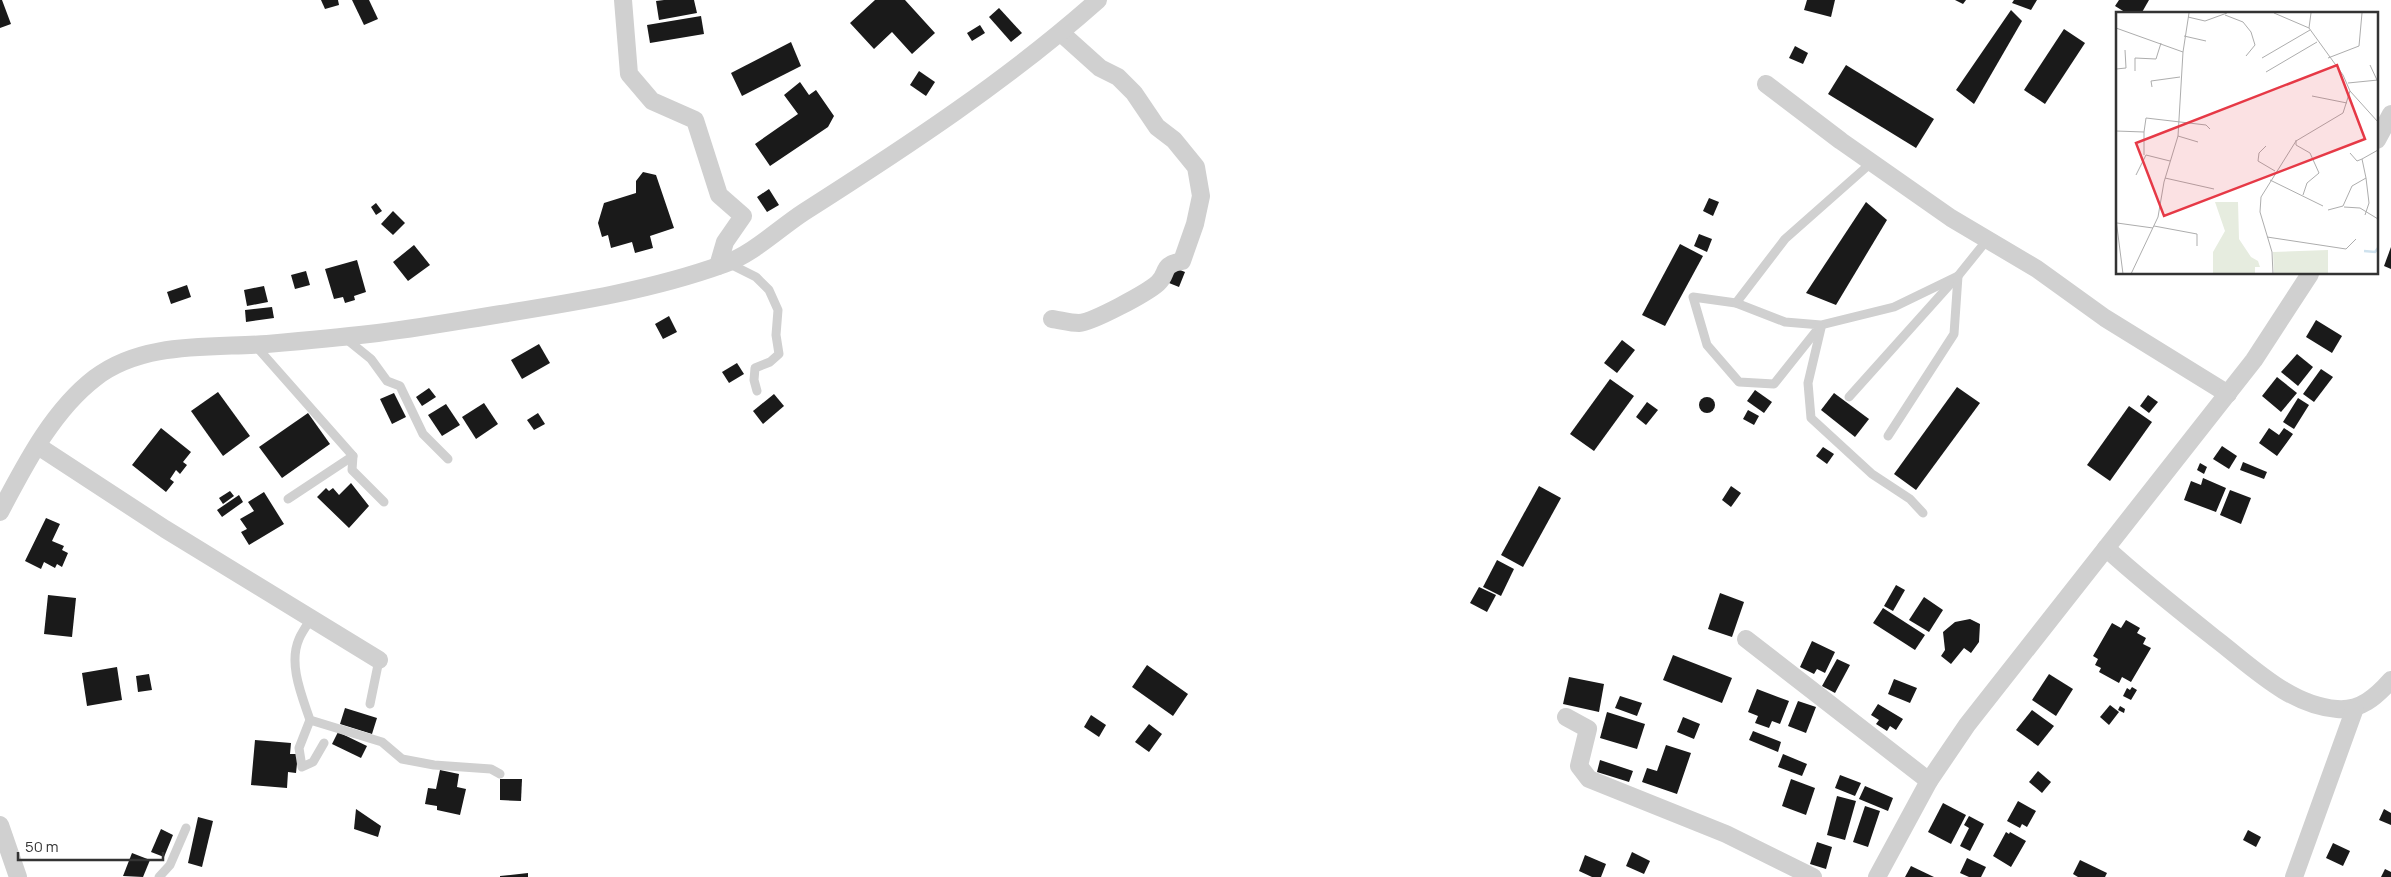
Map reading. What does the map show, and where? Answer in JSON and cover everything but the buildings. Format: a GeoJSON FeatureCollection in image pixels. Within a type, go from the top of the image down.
{"type":"FeatureCollection","features":[{"type":"Feature","properties":{"kind":"street"},"geometry":{"type":"LineString","coordinates":[[623,0],[629,74],[652,101],[695,120],[719,195],[743,216],[762,241]]}},
{"type":"Feature","properties":{"kind":"street"},"geometry":{"type":"LineString","coordinates":[[0,512],[38,446],[68,404],[96,378],[129,359],[158,352],[342,337],[442,323],[609,296],[670,281],[723,264],[762,241],[959,108],[1061,33],[1098,0]]}},
{"type":"Feature","properties":{"kind":"street"},"geometry":{"type":"LineString","coordinates":[[1052,319],[1080,323],[1114,308],[1160,282],[1164,270],[1172,263],[1182,261],[1195,224],[1201,196],[1196,166],[1188,154],[1156,127],[1134,93],[1118,78],[1100,68],[1061,33]]}},
{"type":"Feature","properties":{"kind":"street"},"geometry":{"type":"LineString","coordinates":[[1766,84],[1871,162],[1987,240],[2037,269],[2105,318],[2228,394]]}},
{"type":"Feature","properties":{"kind":"street"},"geometry":{"type":"LineString","coordinates":[[2378,138],[2391,114]]}},
{"type":"Feature","properties":{"kind":"street"},"geometry":{"type":"LineString","coordinates":[[723,264],[725,242],[743,216]]}},
{"type":"Feature","properties":{"kind":"street"},"geometry":{"type":"LineString","coordinates":[[1877,877],[1929,781],[1968,725],[2254,360],[2309,275]]}},
{"type":"Feature","properties":{"kind":"street"},"geometry":{"type":"LineString","coordinates":[[38,446],[165,529],[379,660]]}},
{"type":"Feature","properties":{"kind":"street"},"geometry":{"type":"LineString","coordinates":[[2106,548],[2156,593],[2283,689],[2313,705],[2337,709],[2355,708],[2370,701],[2391,680]]}},
{"type":"Feature","properties":{"kind":"street"},"geometry":{"type":"LineString","coordinates":[[1746,639],[1929,781]]}},
{"type":"Feature","properties":{"kind":"street"},"geometry":{"type":"LineString","coordinates":[[2294,877],[2355,708]]}},
{"type":"Feature","properties":{"kind":"street"},"geometry":{"type":"LineString","coordinates":[[1566,717],[1588,729],[1579,766],[1589,779],[1726,834],[1814,877]]}},
{"type":"Feature","properties":{"kind":"street"},"geometry":{"type":"LineString","coordinates":[[0,825],[18,877]]}},
{"type":"Feature","properties":{"kind":"lane"},"geometry":{"type":"LineString","coordinates":[[1736,303],[1785,239],[1871,162]]}},
{"type":"Feature","properties":{"kind":"lane"},"geometry":{"type":"LineString","coordinates":[[1849,396],[1958,276],[1987,240]]}},
{"type":"Feature","properties":{"kind":"lane"},"geometry":{"type":"LineString","coordinates":[[723,264],[756,277],[769,290],[778,310],[776,335],[779,354],[770,362],[755,368],[754,380],[757,391]]}},
{"type":"Feature","properties":{"kind":"lane"},"geometry":{"type":"LineString","coordinates":[[1821,326],[1774,384],[1740,382],[1707,345],[1693,297],[1736,303],[1785,322],[1821,326],[1894,307],[1958,276]]}},
{"type":"Feature","properties":{"kind":"lane"},"geometry":{"type":"LineString","coordinates":[[1888,436],[1954,334],[1958,276]]}},
{"type":"Feature","properties":{"kind":"lane"},"geometry":{"type":"LineString","coordinates":[[1821,326],[1808,383],[1811,418],[1872,474],[1910,500],[1922,513]]}},
{"type":"Feature","properties":{"kind":"lane"},"geometry":{"type":"LineString","coordinates":[[342,337],[371,359],[386,381],[400,386],[423,434],[448,459]]}},
{"type":"Feature","properties":{"kind":"lane"},"geometry":{"type":"LineString","coordinates":[[253,344],[353,456],[352,470],[384,502]]}},
{"type":"Feature","properties":{"kind":"lane"},"geometry":{"type":"LineString","coordinates":[[288,499],[353,456]]}},
{"type":"Feature","properties":{"kind":"lane"},"geometry":{"type":"LineString","coordinates":[[311,618],[298,640],[295,662],[299,688],[310,720],[299,748],[302,768],[313,762],[324,743]]}},
{"type":"Feature","properties":{"kind":"lane"},"geometry":{"type":"LineString","coordinates":[[370,704],[379,660]]}},
{"type":"Feature","properties":{"kind":"lane"},"geometry":{"type":"LineString","coordinates":[[310,720],[382,742],[402,759],[434,765],[491,769],[500,774]]}},
{"type":"Feature","properties":{"kind":"lane"},"geometry":{"type":"LineString","coordinates":[[159,877],[170,865],[186,828]]}}]}
